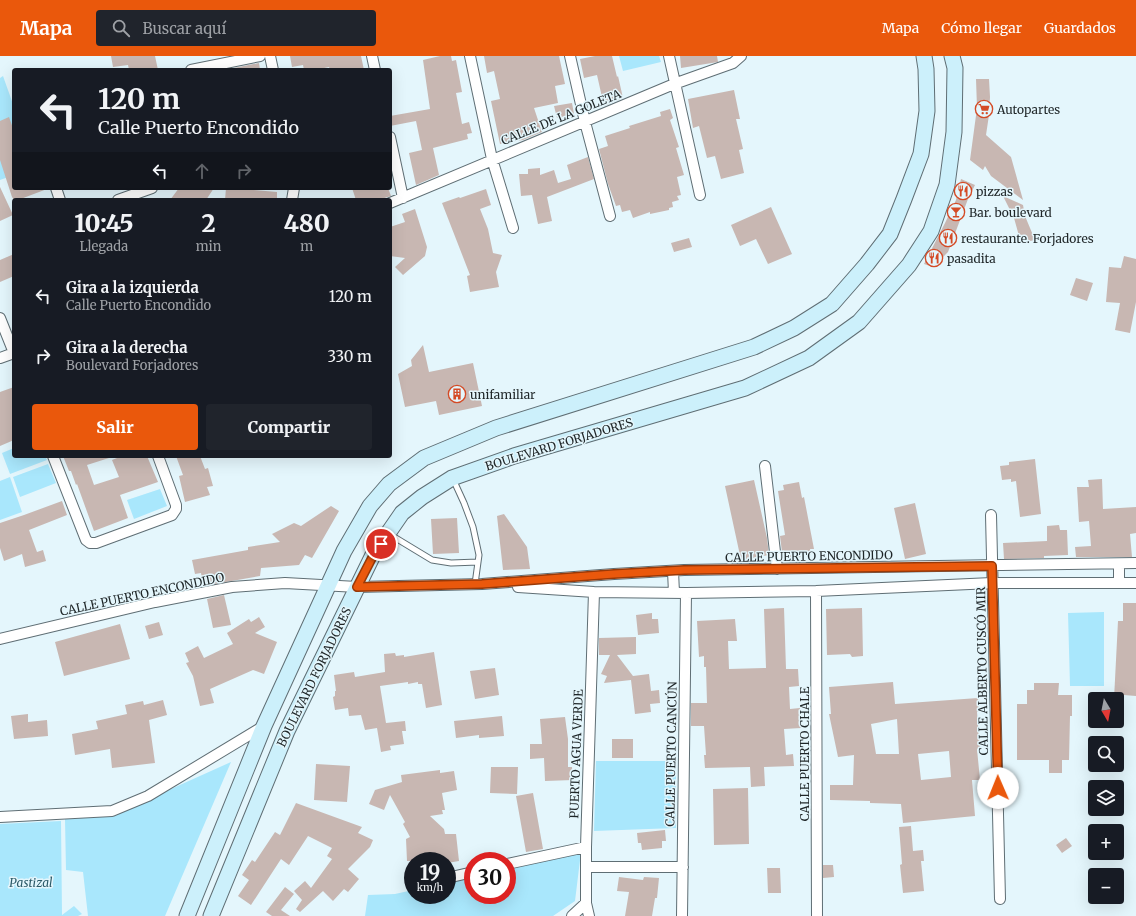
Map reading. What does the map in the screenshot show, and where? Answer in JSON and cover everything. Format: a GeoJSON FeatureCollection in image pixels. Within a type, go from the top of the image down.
{"type":"FeatureCollection","features":[{"type":"Feature","properties":{"kind":"main road","name":"BOULEVARD FORJADORES"},"geometry":{"type":"LineString","coordinates":[[187,916],[264,726],[344,551],[370,506],[389,484],[424,458],[496,428],[754,347],[794,328],[832,304],[867,264],[890,234],[921,154],[927,111],[926,69],[924,56]]}},
{"type":"Feature","properties":{"kind":"main road","name":"BOULEVARD FORJADORES"},"geometry":{"type":"LineString","coordinates":[[211,916],[287,731],[373,556],[402,513],[422,497],[452,478],[521,454],[746,388],[809,358],[859,322],[909,265],[931,231],[947,184],[954,132],[954,68],[952,56]]}},
{"type":"Feature","properties":{"kind":"street"},"geometry":{"type":"LineString","coordinates":[[201,68],[260,56]]}},
{"type":"Feature","properties":{"kind":"street"},"geometry":{"type":"LineString","coordinates":[[270,56],[273,68]]}},
{"type":"Feature","properties":{"kind":"street"},"geometry":{"type":"LineString","coordinates":[[372,56],[375,68]]}},
{"type":"Feature","properties":{"kind":"street"},"geometry":{"type":"LineString","coordinates":[[470,56],[492,159],[513,228]]}},
{"type":"Feature","properties":{"kind":"street"},"geometry":{"type":"LineString","coordinates":[[570,56],[585,122],[610,216]]}},
{"type":"Feature","properties":{"kind":"street"},"geometry":{"type":"LineString","coordinates":[[669,56],[674,84],[700,195]]}},
{"type":"Feature","properties":{"kind":"street","name":"CALLE DE LA GOLETA"},"geometry":{"type":"LineString","coordinates":[[392,202],[492,159],[585,122],[674,84],[733,62],[741,56]]}},
{"type":"Feature","properties":{"kind":"street"},"geometry":{"type":"LineString","coordinates":[[392,146],[403,198]]}},
{"type":"Feature","properties":{"kind":"street"},"geometry":{"type":"LineString","coordinates":[[124,198],[146,190]]}},
{"type":"Feature","properties":{"kind":"street"},"geometry":{"type":"LineString","coordinates":[[0,318],[12,348]]}},
{"type":"Feature","properties":{"kind":"street"},"geometry":{"type":"LineString","coordinates":[[0,358],[12,354]]}},
{"type":"Feature","properties":{"kind":"street"},"geometry":{"type":"LineString","coordinates":[[55,458],[86,540],[90,543],[96,543],[172,515],[175,512],[176,505],[159,458]]}},
{"type":"Feature","properties":{"kind":"street"},"geometry":{"type":"LineString","coordinates":[[765,466],[777,569]]}},
{"type":"Feature","properties":{"kind":"street","name":"CALLE ALBERTO CUSCÓ MIR"},"geometry":{"type":"LineString","coordinates":[[991,515],[1000,899]]}},
{"type":"Feature","properties":{"kind":"street","name":"CALLE PUERTO ENCONDIDO"},"geometry":{"type":"LineString","coordinates":[[0,639],[155,602],[232,587],[285,583],[357,587],[478,584],[674,571],[1136,563]]}},
{"type":"Feature","properties":{"kind":"street"},"geometry":{"type":"LineString","coordinates":[[1119,564],[1119,583]]}},
{"type":"Feature","properties":{"kind":"street"},"geometry":{"type":"LineString","coordinates":[[674,571],[674,592]]}},
{"type":"Feature","properties":{"kind":"street","name":"CALLE PUERTO ENCONDIDO"},"geometry":{"type":"LineString","coordinates":[[478,584],[594,592],[686,593],[816,591],[992,583],[1136,583]]}},
{"type":"Feature","properties":{"kind":"street","name":"CALLE PUERTO CHALE"},"geometry":{"type":"LineString","coordinates":[[816,591],[817,916]]}},
{"type":"Feature","properties":{"kind":"street","name":"PUERTO AGUA VERDE"},"geometry":{"type":"LineString","coordinates":[[589,916],[586,903],[586,847],[594,592]]}},
{"type":"Feature","properties":{"kind":"street","name":"CALLE PUERTO CANCÚN"},"geometry":{"type":"LineString","coordinates":[[682,916],[686,593]]}},
{"type":"Feature","properties":{"kind":"street"},"geometry":{"type":"LineString","coordinates":[[0,817],[112,811],[148,796],[264,726]]}},
{"type":"Feature","properties":{"kind":"street"},"geometry":{"type":"LineString","coordinates":[[516,862],[586,847]]}},
{"type":"Feature","properties":{"kind":"street"},"geometry":{"type":"LineString","coordinates":[[586,867],[683,867]]}},
{"type":"Feature","properties":{"kind":"street"},"geometry":{"type":"LineString","coordinates":[[572,916],[586,903]]}},
{"type":"Feature","properties":{"kind":"lane"},"geometry":{"type":"LineString","coordinates":[[452,478],[464,503],[472,527],[478,555],[478,584]]}},
{"type":"Feature","properties":{"kind":"lane"},"geometry":{"type":"LineString","coordinates":[[388,534],[432,560],[451,563],[478,562]]}},
{"type":"Feature","properties":{"kind":"green space"},"geometry":{"type":"Polygon","coordinates":[[[619,56],[659,56],[661,62],[623,71],[619,56]]]}},
{"type":"Feature","properties":{"kind":"green space"},"geometry":{"type":"Polygon","coordinates":[[[3,76],[12,101],[12,176],[0,180],[0,78],[3,76]]]}},
{"type":"Feature","properties":{"kind":"green space"},"geometry":{"type":"Polygon","coordinates":[[[12,449],[12,458],[46,458],[47,460],[10,474],[2,453],[12,449]]]}},
{"type":"Feature","properties":{"kind":"green space"},"geometry":{"type":"Polygon","coordinates":[[[48,464],[56,483],[20,497],[13,477],[48,464]]]}},
{"type":"Feature","properties":{"kind":"green space"},"geometry":{"type":"Polygon","coordinates":[[[10,477],[22,512],[0,520],[0,481],[10,477]]]}},
{"type":"Feature","properties":{"kind":"green space"},"geometry":{"type":"Polygon","coordinates":[[[160,489],[167,506],[134,519],[127,500],[160,489]]]}},
{"type":"Feature","properties":{"kind":"green space"},"geometry":{"type":"Polygon","coordinates":[[[1104,612],[1104,686],[1070,686],[1068,613],[1104,612]]]}},
{"type":"Feature","properties":{"kind":"green space"},"geometry":{"type":"Polygon","coordinates":[[[596,761],[676,761],[676,828],[594,831],[596,761]]]}},
{"type":"Feature","properties":{"kind":"green space"},"geometry":{"type":"Polygon","coordinates":[[[231,762],[165,916],[88,916],[83,872],[66,870],[65,819],[115,816],[231,762]]]}},
{"type":"Feature","properties":{"kind":"green space","name":"Pastizal"},"geometry":{"type":"Polygon","coordinates":[[[61,821],[62,915],[74,906],[82,914],[78,916],[0,916],[0,824],[61,821]]]}},
{"type":"Feature","properties":{"kind":"green space"},"geometry":{"type":"Polygon","coordinates":[[[581,852],[575,901],[553,916],[365,916],[368,895],[395,894],[404,892],[404,904],[456,904],[456,880],[464,878],[464,904],[516,904],[516,867],[581,852]]]}},
{"type":"Feature","properties":{"kind":"building"},"geometry":{"type":"Polygon","coordinates":[[[111,56],[155,56],[158,68],[129,68],[128,65],[113,67],[111,56]]]}},
{"type":"Feature","properties":{"kind":"building"},"geometry":{"type":"Polygon","coordinates":[[[290,56],[361,56],[364,68],[304,68],[303,65],[292,67],[290,56]]]}},
{"type":"Feature","properties":{"kind":"building"},"geometry":{"type":"Polygon","coordinates":[[[440,56],[451,56],[452,61],[456,60],[462,92],[456,93],[462,124],[469,122],[472,133],[467,134],[468,139],[433,148],[439,175],[416,185],[409,153],[422,150],[416,121],[392,126],[392,116],[430,109],[423,60],[440,56]]]}},
{"type":"Feature","properties":{"kind":"building"},"geometry":{"type":"Polygon","coordinates":[[[484,56],[559,56],[565,84],[555,86],[558,103],[534,108],[542,132],[523,140],[500,144],[491,101],[500,99],[494,71],[487,73],[484,56]]]}},
{"type":"Feature","properties":{"kind":"building"},"geometry":{"type":"Polygon","coordinates":[[[595,56],[612,56],[623,98],[604,106],[597,75],[584,78],[580,59],[595,56]]]}},
{"type":"Feature","properties":{"kind":"building"},"geometry":{"type":"Polygon","coordinates":[[[680,56],[717,56],[718,62],[681,68],[680,56]]]}},
{"type":"Feature","properties":{"kind":"building"},"geometry":{"type":"Polygon","coordinates":[[[259,63],[260,68],[234,68],[259,63]]]}},
{"type":"Feature","properties":{"kind":"building"},"geometry":{"type":"Polygon","coordinates":[[[976,79],[989,79],[990,97],[986,135],[1011,157],[1023,200],[991,176],[985,166],[983,170],[970,160],[977,108],[976,79]]]}},
{"type":"Feature","properties":{"kind":"building"},"geometry":{"type":"Polygon","coordinates":[[[734,90],[740,119],[736,119],[743,149],[739,150],[744,173],[721,179],[715,156],[707,158],[699,126],[693,128],[688,99],[734,90]]]}},
{"type":"Feature","properties":{"kind":"building"},"geometry":{"type":"Polygon","coordinates":[[[572,103],[574,114],[557,118],[554,106],[572,103]]]}},
{"type":"Feature","properties":{"kind":"building"},"geometry":{"type":"Polygon","coordinates":[[[670,109],[673,118],[670,120],[679,147],[676,148],[684,175],[677,177],[681,195],[677,196],[679,200],[672,202],[673,207],[669,208],[669,210],[650,214],[650,212],[633,218],[630,210],[622,212],[620,205],[616,206],[608,184],[599,149],[608,146],[605,136],[630,128],[629,126],[661,116],[660,112],[670,109]]]}},
{"type":"Feature","properties":{"kind":"building"},"geometry":{"type":"Polygon","coordinates":[[[9,117],[12,125],[12,190],[44,190],[23,198],[12,197],[0,160],[0,121],[9,117]]]}},
{"type":"Feature","properties":{"kind":"building"},"geometry":{"type":"Polygon","coordinates":[[[588,157],[594,179],[547,197],[552,221],[538,224],[532,195],[521,196],[519,174],[528,174],[528,169],[540,168],[540,175],[554,170],[558,183],[571,179],[567,165],[588,157]]]}},
{"type":"Feature","properties":{"kind":"building"},"geometry":{"type":"Polygon","coordinates":[[[961,179],[975,185],[968,199],[948,252],[933,267],[924,264],[956,200],[961,179]]]}},
{"type":"Feature","properties":{"kind":"building"},"geometry":{"type":"Polygon","coordinates":[[[0,187],[12,215],[0,221],[0,187]]]}},
{"type":"Feature","properties":{"kind":"building"},"geometry":{"type":"Polygon","coordinates":[[[486,189],[491,205],[480,209],[488,229],[493,253],[502,255],[496,272],[499,287],[470,292],[467,276],[470,275],[442,203],[486,189]]]}},
{"type":"Feature","properties":{"kind":"building"},"geometry":{"type":"Polygon","coordinates":[[[178,190],[213,190],[207,198],[172,198],[178,190]]]}},
{"type":"Feature","properties":{"kind":"building"},"geometry":{"type":"Polygon","coordinates":[[[226,190],[277,192],[277,198],[225,198],[226,190]]]}},
{"type":"Feature","properties":{"kind":"building"},"geometry":{"type":"Polygon","coordinates":[[[353,190],[389,190],[391,196],[384,198],[355,198],[353,190]]]}},
{"type":"Feature","properties":{"kind":"building"},"geometry":{"type":"Polygon","coordinates":[[[1003,196],[1023,205],[1025,216],[1035,240],[1021,243],[1014,218],[1003,196]]]}},
{"type":"Feature","properties":{"kind":"building"},"geometry":{"type":"Polygon","coordinates":[[[771,207],[792,254],[768,264],[756,239],[740,246],[731,225],[771,207]]]}},
{"type":"Feature","properties":{"kind":"building"},"geometry":{"type":"Polygon","coordinates":[[[415,209],[427,247],[425,256],[403,275],[395,267],[405,258],[392,256],[392,226],[405,222],[402,214],[415,209]]]}},
{"type":"Feature","properties":{"kind":"building"},"geometry":{"type":"Polygon","coordinates":[[[689,238],[692,247],[674,252],[671,243],[689,238]]]}},
{"type":"Feature","properties":{"kind":"building"},"geometry":{"type":"Polygon","coordinates":[[[12,255],[12,277],[0,282],[0,260],[12,255]]]}},
{"type":"Feature","properties":{"kind":"building"},"geometry":{"type":"Polygon","coordinates":[[[1124,256],[1136,259],[1136,302],[1130,333],[1115,330],[1120,303],[1106,302],[1109,267],[1121,268],[1124,256]]]}},
{"type":"Feature","properties":{"kind":"building"},"geometry":{"type":"Polygon","coordinates":[[[1076,278],[1093,283],[1087,301],[1070,295],[1076,278]]]}},
{"type":"Feature","properties":{"kind":"building"},"geometry":{"type":"Polygon","coordinates":[[[423,345],[429,372],[473,363],[482,406],[439,415],[436,401],[405,407],[398,374],[412,366],[411,360],[423,345]]]}},
{"type":"Feature","properties":{"kind":"building"},"geometry":{"type":"Polygon","coordinates":[[[12,388],[12,441],[0,446],[0,392],[12,388]]]}},
{"type":"Feature","properties":{"kind":"building"},"geometry":{"type":"Polygon","coordinates":[[[64,458],[109,458],[87,465],[94,485],[119,477],[112,460],[117,458],[148,458],[158,482],[120,495],[128,518],[94,531],[77,484],[76,485],[71,471],[69,471],[64,458]]]}},
{"type":"Feature","properties":{"kind":"building"},"geometry":{"type":"Polygon","coordinates":[[[177,458],[201,458],[205,469],[208,468],[213,486],[207,487],[210,495],[185,502],[179,476],[183,475],[177,458]]]}},
{"type":"Feature","properties":{"kind":"building"},"geometry":{"type":"Polygon","coordinates":[[[1035,459],[1041,514],[1020,517],[1016,481],[1011,482],[1011,479],[1002,480],[1000,466],[1009,465],[1009,462],[1035,459]]]}},
{"type":"Feature","properties":{"kind":"building"},"geometry":{"type":"Polygon","coordinates":[[[1102,479],[1103,509],[1136,507],[1136,533],[1130,534],[1132,557],[1076,557],[1075,547],[1091,546],[1089,521],[1079,522],[1077,487],[1089,487],[1088,480],[1102,479]]]}},
{"type":"Feature","properties":{"kind":"building"},"geometry":{"type":"Polygon","coordinates":[[[754,480],[767,538],[769,555],[741,560],[725,486],[754,480]]]}},
{"type":"Feature","properties":{"kind":"building"},"geometry":{"type":"Polygon","coordinates":[[[799,482],[802,498],[804,497],[814,549],[810,549],[811,555],[790,559],[789,553],[785,554],[785,551],[782,552],[780,536],[785,535],[778,491],[784,490],[783,485],[799,482]]]}},
{"type":"Feature","properties":{"kind":"building"},"geometry":{"type":"Polygon","coordinates":[[[62,501],[67,515],[29,530],[37,552],[43,550],[46,561],[25,567],[22,554],[4,561],[0,548],[0,523],[62,501]]]}},
{"type":"Feature","properties":{"kind":"building"},"geometry":{"type":"Polygon","coordinates":[[[915,503],[926,554],[905,559],[894,508],[915,503]]]}},
{"type":"Feature","properties":{"kind":"building"},"geometry":{"type":"Polygon","coordinates":[[[331,506],[339,511],[312,558],[305,555],[299,565],[261,568],[260,576],[203,586],[201,573],[195,574],[192,560],[248,550],[248,547],[280,542],[272,534],[294,523],[301,526],[331,506]]]}},
{"type":"Feature","properties":{"kind":"building"},"geometry":{"type":"Polygon","coordinates":[[[504,514],[527,547],[530,569],[503,570],[497,516],[504,514]]]}},
{"type":"Feature","properties":{"kind":"building"},"geometry":{"type":"Polygon","coordinates":[[[457,518],[459,553],[433,554],[431,519],[457,518]]]}},
{"type":"Feature","properties":{"kind":"building"},"geometry":{"type":"Polygon","coordinates":[[[1059,525],[1060,530],[1067,530],[1068,555],[1044,556],[1044,558],[1004,559],[1003,543],[1047,541],[1047,526],[1059,525]]]}},
{"type":"Feature","properties":{"kind":"building"},"geometry":{"type":"Polygon","coordinates":[[[224,595],[231,625],[213,628],[207,599],[224,595]]]}},
{"type":"Feature","properties":{"kind":"building"},"geometry":{"type":"Polygon","coordinates":[[[1123,603],[1136,603],[1136,696],[1124,695],[1124,692],[1114,692],[1118,621],[1123,621],[1123,603]]]}},
{"type":"Feature","properties":{"kind":"building"},"geometry":{"type":"Polygon","coordinates":[[[784,608],[786,669],[798,669],[799,686],[789,687],[790,709],[800,708],[801,728],[784,729],[786,755],[793,754],[794,766],[764,767],[765,786],[751,787],[750,767],[705,768],[704,755],[706,755],[704,726],[691,726],[691,703],[707,703],[706,667],[704,667],[704,656],[699,657],[697,621],[735,619],[737,641],[728,641],[729,669],[766,668],[764,609],[784,608]]]}},
{"type":"Feature","properties":{"kind":"building"},"geometry":{"type":"Polygon","coordinates":[[[862,608],[863,656],[852,657],[850,654],[827,655],[826,609],[862,608]]]}},
{"type":"Feature","properties":{"kind":"building"},"geometry":{"type":"Polygon","coordinates":[[[652,613],[652,619],[658,619],[659,633],[638,635],[636,615],[652,613]]]}},
{"type":"Feature","properties":{"kind":"building"},"geometry":{"type":"Polygon","coordinates":[[[259,617],[265,627],[255,633],[277,642],[264,674],[253,670],[210,689],[214,703],[200,706],[193,676],[186,663],[189,662],[185,653],[198,646],[204,658],[233,644],[227,633],[249,619],[251,622],[259,617]]]}},
{"type":"Feature","properties":{"kind":"building"},"geometry":{"type":"Polygon","coordinates":[[[159,622],[163,635],[149,639],[145,626],[159,622]]]}},
{"type":"Feature","properties":{"kind":"building"},"geometry":{"type":"Polygon","coordinates":[[[120,624],[130,659],[64,676],[55,642],[120,624]]]}},
{"type":"Feature","properties":{"kind":"building"},"geometry":{"type":"Polygon","coordinates":[[[636,637],[636,654],[617,655],[633,676],[649,674],[651,691],[659,690],[660,703],[650,704],[651,712],[635,714],[631,680],[604,683],[607,676],[601,674],[610,655],[599,655],[599,638],[636,637]]]}},
{"type":"Feature","properties":{"kind":"building"},"geometry":{"type":"Polygon","coordinates":[[[434,652],[442,705],[426,708],[422,684],[418,684],[418,682],[380,686],[386,723],[405,721],[406,731],[402,731],[404,744],[390,746],[391,750],[381,752],[377,728],[365,730],[361,715],[349,716],[348,708],[335,710],[333,697],[335,696],[336,691],[334,675],[354,672],[355,677],[385,672],[384,654],[395,653],[396,656],[404,655],[404,657],[434,652]]]}},
{"type":"Feature","properties":{"kind":"building"},"geometry":{"type":"Polygon","coordinates":[[[495,668],[499,695],[475,699],[470,671],[495,668]]]}},
{"type":"Feature","properties":{"kind":"building"},"geometry":{"type":"Polygon","coordinates":[[[893,682],[895,704],[978,698],[979,712],[977,712],[980,749],[977,749],[980,780],[972,780],[975,816],[903,823],[901,804],[870,803],[870,801],[830,800],[830,785],[853,785],[854,755],[838,757],[829,714],[831,714],[829,687],[893,682]],[[897,719],[871,724],[876,754],[899,754],[897,719]],[[949,751],[918,754],[921,780],[951,777],[949,751]]]}},
{"type":"Feature","properties":{"kind":"building"},"geometry":{"type":"Polygon","coordinates":[[[1034,683],[1059,683],[1058,695],[1072,695],[1069,760],[1062,760],[1062,773],[1049,773],[1049,760],[1017,760],[1017,704],[1027,704],[1027,690],[1034,690],[1034,683]]]}},
{"type":"Feature","properties":{"kind":"building"},"geometry":{"type":"Polygon","coordinates":[[[163,700],[167,715],[149,720],[155,763],[112,768],[110,749],[75,755],[72,734],[98,729],[96,721],[127,714],[125,705],[143,701],[144,705],[163,700]]]}},
{"type":"Feature","properties":{"kind":"building"},"geometry":{"type":"Polygon","coordinates":[[[28,714],[28,722],[47,720],[48,736],[14,739],[11,716],[28,714]]]}},
{"type":"Feature","properties":{"kind":"building"},"geometry":{"type":"Polygon","coordinates":[[[502,716],[504,736],[479,738],[479,735],[456,738],[454,721],[502,716]]]}},
{"type":"Feature","properties":{"kind":"building"},"geometry":{"type":"Polygon","coordinates":[[[565,717],[568,739],[568,767],[572,767],[573,780],[545,781],[544,758],[530,759],[530,744],[542,744],[540,719],[565,717]]]}},
{"type":"Feature","properties":{"kind":"building"},"geometry":{"type":"Polygon","coordinates":[[[612,739],[633,739],[633,758],[612,758],[612,739]]]}},
{"type":"Feature","properties":{"kind":"building"},"geometry":{"type":"Polygon","coordinates":[[[316,764],[350,766],[347,802],[314,800],[316,764]]]}},
{"type":"Feature","properties":{"kind":"building"},"geometry":{"type":"Polygon","coordinates":[[[491,767],[518,767],[517,794],[490,793],[491,767]]]}},
{"type":"Feature","properties":{"kind":"building"},"geometry":{"type":"Polygon","coordinates":[[[440,770],[440,773],[454,771],[457,790],[442,793],[445,810],[442,810],[443,814],[430,816],[444,829],[445,834],[456,834],[459,861],[456,862],[456,852],[407,852],[406,839],[410,837],[403,824],[405,822],[390,795],[384,810],[369,804],[375,790],[402,782],[401,775],[440,770]]]}},
{"type":"Feature","properties":{"kind":"building"},"geometry":{"type":"Polygon","coordinates":[[[748,788],[749,844],[714,845],[713,789],[748,788]]]}},
{"type":"Feature","properties":{"kind":"building"},"geometry":{"type":"Polygon","coordinates":[[[533,793],[543,849],[526,852],[516,796],[533,793]]]}},
{"type":"Feature","properties":{"kind":"building"},"geometry":{"type":"Polygon","coordinates":[[[296,803],[362,827],[358,833],[373,840],[370,847],[348,869],[359,879],[348,892],[344,889],[333,901],[323,891],[300,912],[296,909],[302,900],[294,891],[305,881],[311,888],[332,859],[327,856],[332,848],[308,836],[289,865],[281,859],[251,905],[238,896],[249,880],[242,875],[252,860],[255,862],[275,832],[280,835],[296,803]]]}},
{"type":"Feature","properties":{"kind":"building"},"geometry":{"type":"Polygon","coordinates":[[[911,826],[913,851],[923,850],[924,861],[921,861],[924,891],[903,893],[900,865],[902,864],[899,827],[911,826]]]}},
{"type":"Feature","properties":{"kind":"building"},"geometry":{"type":"Polygon","coordinates":[[[665,830],[666,841],[662,841],[662,848],[642,850],[641,843],[638,843],[637,833],[665,830]]]}},
{"type":"Feature","properties":{"kind":"building"},"geometry":{"type":"Polygon","coordinates":[[[1066,838],[1072,846],[1062,853],[1056,845],[1066,838]]]}},
{"type":"Feature","properties":{"kind":"building"},"geometry":{"type":"Polygon","coordinates":[[[823,865],[833,865],[834,877],[823,878],[823,865]]]}},
{"type":"Feature","properties":{"kind":"building"},"geometry":{"type":"Polygon","coordinates":[[[767,868],[780,868],[781,893],[768,893],[767,868]]]}},
{"type":"Feature","properties":{"kind":"building"},"geometry":{"type":"Polygon","coordinates":[[[619,877],[643,880],[644,877],[659,878],[657,898],[655,898],[652,916],[625,916],[629,892],[617,891],[619,877]]]}},
{"type":"Feature","properties":{"kind":"building"},"geometry":{"type":"Polygon","coordinates":[[[285,887],[294,894],[281,910],[290,916],[272,916],[266,912],[285,887]]]}},
{"type":"Feature","properties":{"kind":"place","name":"Autopartes"},"geometry":{"type":"Point","coordinates":[984,109]}},
{"type":"Feature","properties":{"kind":"place","name":"pizzas"},"geometry":{"type":"Point","coordinates":[963,191]}},
{"type":"Feature","properties":{"kind":"place","name":"Bar. boulevard"},"geometry":{"type":"Point","coordinates":[956,212]}},
{"type":"Feature","properties":{"kind":"place","name":"restaurante. Forjadores"},"geometry":{"type":"Point","coordinates":[948,238]}},
{"type":"Feature","properties":{"kind":"place","name":"pasadita"},"geometry":{"type":"Point","coordinates":[934,258]}},
{"type":"Feature","properties":{"kind":"place","name":"unifamiliar"},"geometry":{"type":"Point","coordinates":[457,394]}},
{"type":"Feature","properties":{"kind":"route"},"geometry":{"type":"LineString","coordinates":[[381,544],[357,587],[482,584],[684,570],[992,566],[998,788]]}}]}
